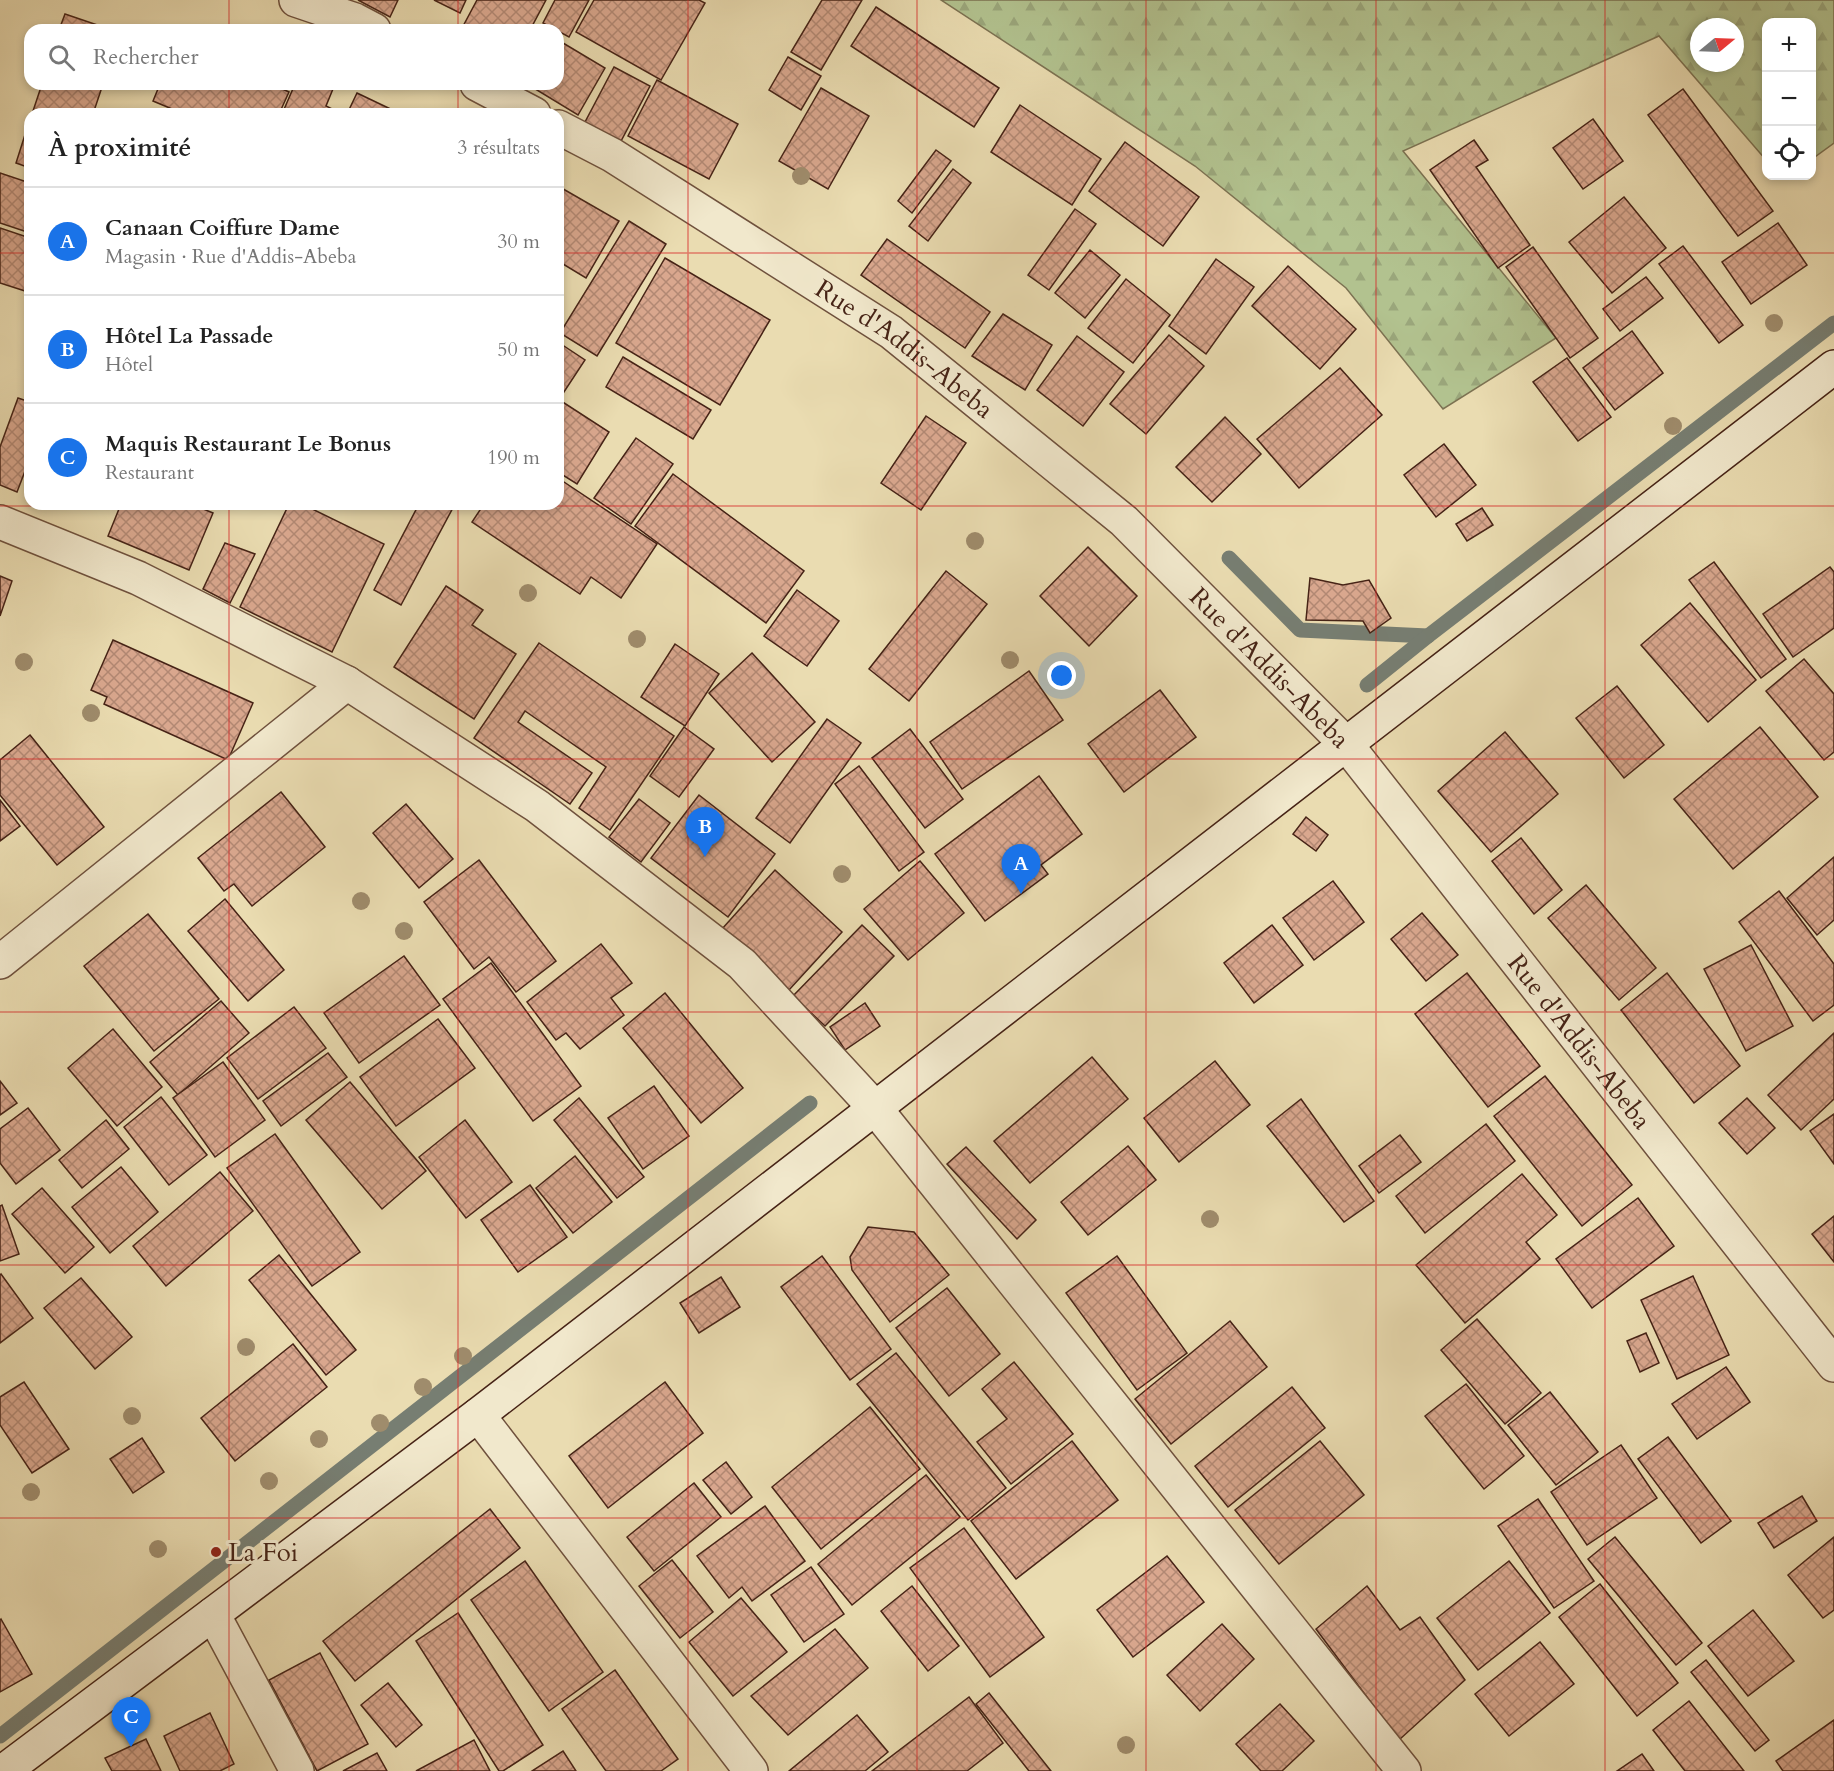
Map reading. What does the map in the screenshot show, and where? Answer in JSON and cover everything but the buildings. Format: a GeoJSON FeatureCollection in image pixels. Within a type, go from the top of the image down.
{"type":"FeatureCollection","features":[{"type":"Feature","properties":{"kind":"street"},"geometry":{"type":"LineString","coordinates":[[296,0],[363,24]]}},
{"type":"Feature","properties":{"kind":"street"},"geometry":{"type":"LineString","coordinates":[[488,90],[523,108]]}},
{"type":"Feature","properties":{"kind":"street","name":"Rue d'Addis-Abeba"},"geometry":{"type":"LineString","coordinates":[[564,130],[612,155],[891,332],[1124,521],[1346,744],[1834,1365]]}},
{"type":"Feature","properties":{"kind":"street"},"geometry":{"type":"LineString","coordinates":[[4,1771],[478,1415],[1834,366]]}},
{"type":"Feature","properties":{"kind":"street"},"geometry":{"type":"LineString","coordinates":[[0,522],[138,578],[346,683],[537,806],[742,964],[875,1108],[1404,1771]]}},
{"type":"Feature","properties":{"kind":"street"},"geometry":{"type":"LineString","coordinates":[[0,962],[346,683]]}},
{"type":"Feature","properties":{"kind":"street"},"geometry":{"type":"LineString","coordinates":[[478,1415],[751,1771]]}},
{"type":"Feature","properties":{"kind":"street"},"geometry":{"type":"LineString","coordinates":[[213,1614],[297,1771]]}},
{"type":"Feature","properties":{"kind":"green space"},"geometry":{"type":"Polygon","coordinates":[[[941,0],[1834,0],[1834,143],[1816,156],[1816,18],[1762,18],[1762,155],[1690,72],[1744,72],[1744,18],[1690,18],[1690,72],[1659,36],[1403,151],[1556,338],[1443,409],[1346,288],[1195,166],[941,0]]]}},
{"type":"Feature","properties":{"kind":"waterway"},"geometry":{"type":"LineString","coordinates":[[1367,685],[1834,323]]}},
{"type":"Feature","properties":{"kind":"waterway"},"geometry":{"type":"LineString","coordinates":[[1229,558],[1300,630],[1428,636]]}},
{"type":"Feature","properties":{"kind":"waterway"},"geometry":{"type":"LineString","coordinates":[[0,1736],[810,1103]]}},
{"type":"Feature","properties":{"kind":"place","name":"Hôtel La Passade"},"geometry":{"type":"Point","coordinates":[705,857]}},
{"type":"Feature","properties":{"kind":"place","name":"Canaan Coiffure Dame"},"geometry":{"type":"Point","coordinates":[1021,894]}},
{"type":"Feature","properties":{"kind":"place","name":"La Foi"},"geometry":{"type":"Point","coordinates":[216,1552]}},
{"type":"Feature","properties":{"kind":"place","name":"Maquis Restaurant Le Bonus"},"geometry":{"type":"Point","coordinates":[131,1747]}}]}
